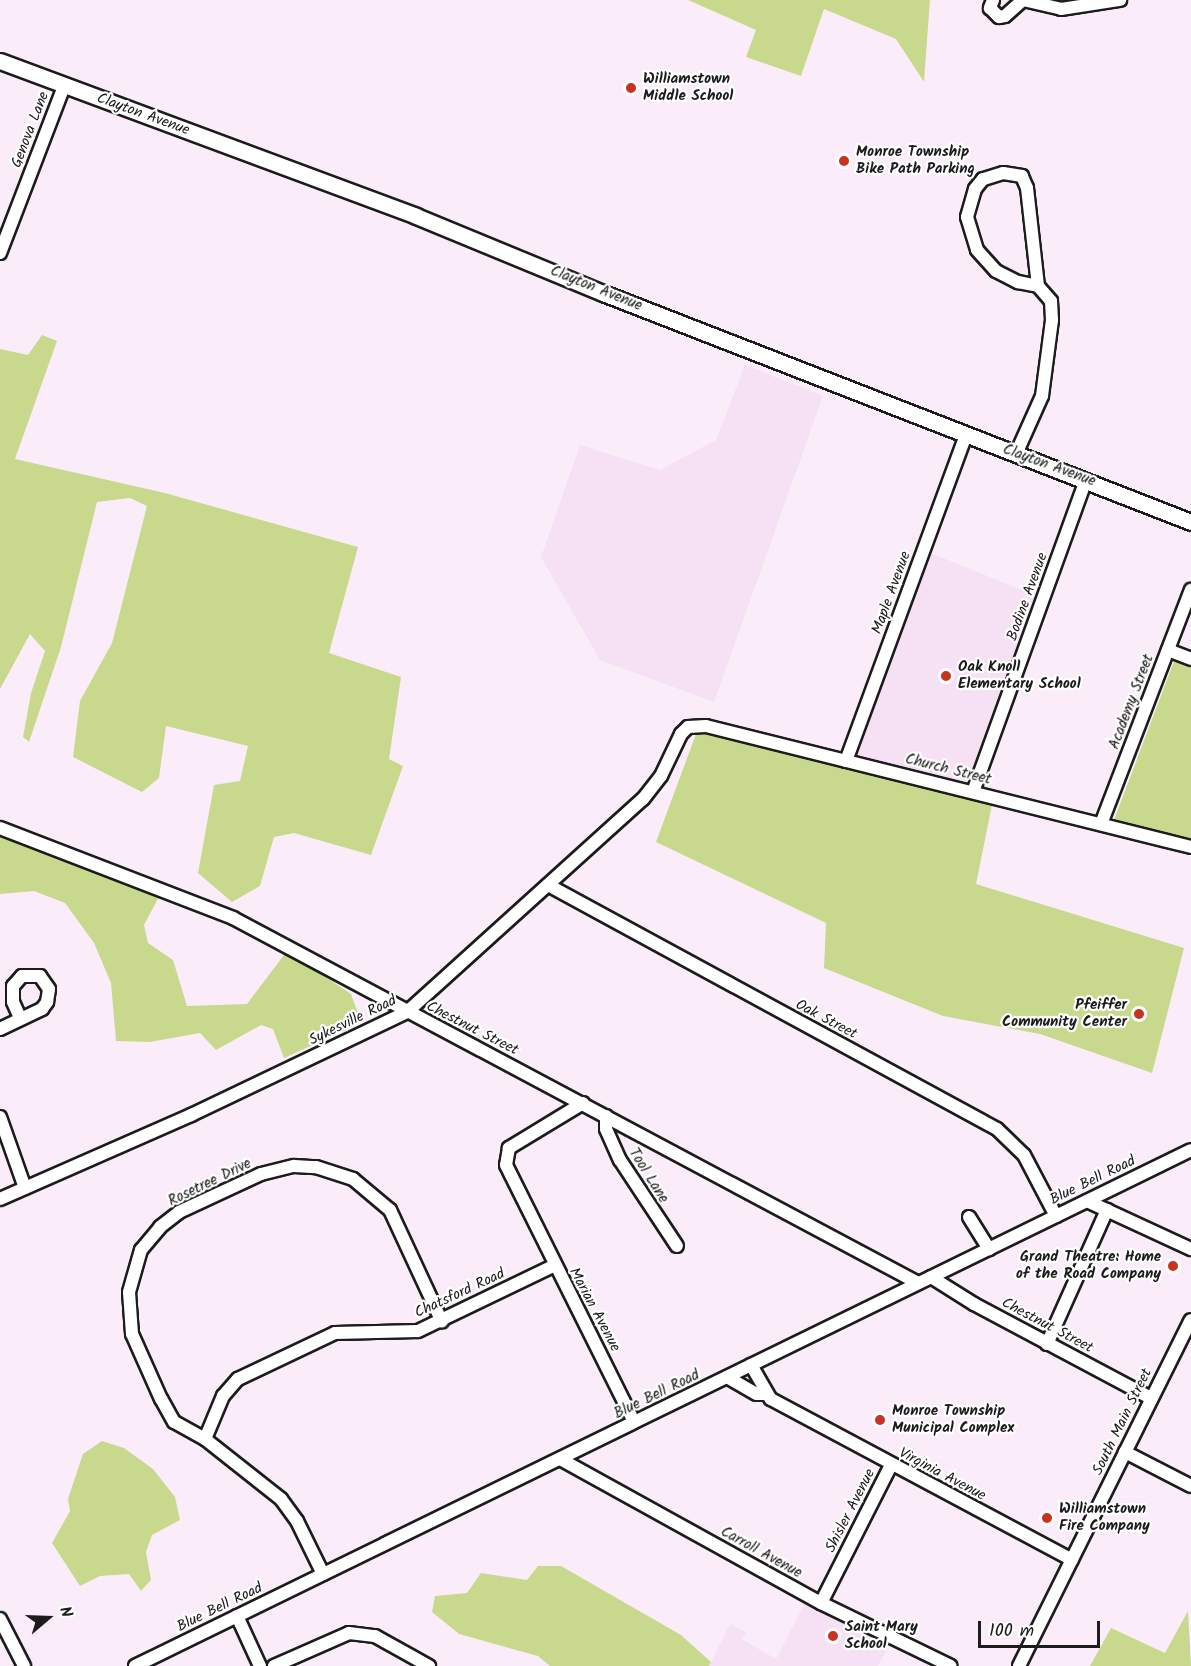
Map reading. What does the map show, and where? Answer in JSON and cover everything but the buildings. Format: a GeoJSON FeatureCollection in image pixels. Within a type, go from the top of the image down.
{"type":"FeatureCollection","features":[{"type":"Feature","properties":{"kind":"main road","name":"Clayton Avenue"},"geometry":{"type":"LineString","coordinates":[[0,61],[416,216],[1191,522]]}},
{"type":"Feature","properties":{"kind":"street"},"geometry":{"type":"LineString","coordinates":[[992,4],[999,17],[1005,16],[1023,0],[1061,9],[1120,0]]}},
{"type":"Feature","properties":{"kind":"street","name":"Genova Lane"},"geometry":{"type":"LineString","coordinates":[[0,253],[64,86]]}},
{"type":"Feature","properties":{"kind":"street"},"geometry":{"type":"LineString","coordinates":[[1016,454],[1042,396],[1052,320],[1051,301],[1038,286],[1027,188],[1022,176],[1003,173],[983,179],[975,189],[968,217],[977,250],[996,271],[1018,282],[1038,286]]}},
{"type":"Feature","properties":{"kind":"street","name":"Maple Avenue"},"geometry":{"type":"LineString","coordinates":[[846,761],[966,435]]}},
{"type":"Feature","properties":{"kind":"street","name":"Bodine Avenue"},"geometry":{"type":"LineString","coordinates":[[973,792],[1086,480]]}},
{"type":"Feature","properties":{"kind":"street","name":"Academy Street"},"geometry":{"type":"LineString","coordinates":[[1101,824],[1191,590]]}},
{"type":"Feature","properties":{"kind":"street"},"geometry":{"type":"LineString","coordinates":[[1168,650],[1191,659]]}},
{"type":"Feature","properties":{"kind":"street","name":"Church Street"},"geometry":{"type":"LineString","coordinates":[[698,725],[1191,847]]}},
{"type":"Feature","properties":{"kind":"street","name":"Sykesville Road"},"geometry":{"type":"LineString","coordinates":[[0,1199],[407,1012],[643,799],[662,776],[681,734],[698,725]]}},
{"type":"Feature","properties":{"kind":"street","name":"Chestnut Street"},"geometry":{"type":"LineString","coordinates":[[0,828],[233,918],[918,1283]]}},
{"type":"Feature","properties":{"kind":"street","name":"Oak Street"},"geometry":{"type":"LineString","coordinates":[[548,885],[997,1129],[1024,1155],[1056,1216]]}},
{"type":"Feature","properties":{"kind":"street"},"geometry":{"type":"LineString","coordinates":[[0,1029],[20,1017]]}},
{"type":"Feature","properties":{"kind":"street","name":"Marian Avenue"},"geometry":{"type":"LineString","coordinates":[[583,1103],[517,1142],[505,1156],[554,1266],[634,1422]]}},
{"type":"Feature","properties":{"kind":"street","name":"Tool Lane"},"geometry":{"type":"LineString","coordinates":[[606,1116],[606,1129],[620,1160],[677,1246]]}},
{"type":"Feature","properties":{"kind":"street"},"geometry":{"type":"LineString","coordinates":[[0,1117],[25,1188]]}},
{"type":"Feature","properties":{"kind":"street","name":"Blue Bell Road"},"geometry":{"type":"LineString","coordinates":[[135,1666],[1191,1150]]}},
{"type":"Feature","properties":{"kind":"street","name":"Rosetree Drive"},"geometry":{"type":"LineString","coordinates":[[323,1574],[297,1521],[280,1499],[206,1439],[174,1422],[132,1335],[129,1292],[141,1250],[160,1227],[179,1212],[261,1174],[294,1166],[316,1167],[352,1179],[390,1210],[442,1322]]}},
{"type":"Feature","properties":{"kind":"street"},"geometry":{"type":"LineString","coordinates":[[1087,1201],[1191,1249]]}},
{"type":"Feature","properties":{"kind":"street"},"geometry":{"type":"LineString","coordinates":[[1047,1344],[1107,1210]]}},
{"type":"Feature","properties":{"kind":"street"},"geometry":{"type":"LineString","coordinates":[[969,1216],[989,1249]]}},
{"type":"Feature","properties":{"kind":"street","name":"Chatsford Road"},"geometry":{"type":"LineString","coordinates":[[206,1439],[223,1396],[238,1379],[266,1365],[335,1333],[418,1331],[442,1322],[554,1266]]}},
{"type":"Feature","properties":{"kind":"street","name":"Chestnut Street"},"geometry":{"type":"LineString","coordinates":[[931,1277],[1047,1344],[1151,1398]]}},
{"type":"Feature","properties":{"kind":"street","name":"South Main Street"},"geometry":{"type":"LineString","coordinates":[[1019,1666],[1191,1320]]}},
{"type":"Feature","properties":{"kind":"street"},"geometry":{"type":"LineString","coordinates":[[752,1365],[765,1394]]}},
{"type":"Feature","properties":{"kind":"street","name":"Virginia Avenue"},"geometry":{"type":"LineString","coordinates":[[727,1377],[757,1394],[765,1394],[891,1465],[1072,1560]]}},
{"type":"Feature","properties":{"kind":"street"},"geometry":{"type":"LineString","coordinates":[[1125,1452],[1191,1486]]}},
{"type":"Feature","properties":{"kind":"street","name":"Carroll Avenue"},"geometry":{"type":"LineString","coordinates":[[560,1459],[821,1603],[951,1666]]}},
{"type":"Feature","properties":{"kind":"street","name":"Shisler Avenue"},"geometry":{"type":"LineString","coordinates":[[821,1603],[891,1465]]}},
{"type":"Feature","properties":{"kind":"street"},"geometry":{"type":"LineString","coordinates":[[237,1616],[260,1666]]}},
{"type":"Feature","properties":{"kind":"street"},"geometry":{"type":"LineString","coordinates":[[0,1619],[21,1663]]}},
{"type":"Feature","properties":{"kind":"street"},"geometry":{"type":"LineString","coordinates":[[274,1666],[349,1633],[375,1636],[429,1666]]}},
{"type":"Feature","properties":{"kind":"shaded area"},"geometry":{"type":"Polygon","coordinates":[[[745,365],[823,396],[714,702],[600,660],[541,557],[580,445],[660,470],[716,440],[745,365]]]}},
{"type":"Feature","properties":{"kind":"shaded area","name":"Oak Knoll Elementary School"},"geometry":{"type":"Polygon","coordinates":[[[928,552],[1041,598],[959,800],[846,754],[928,552]]]}},
{"type":"Feature","properties":{"kind":"shaded area","name":"Saint Mary School"},"geometry":{"type":"Polygon","coordinates":[[[807,1599],[891,1642],[878,1666],[709,1666],[730,1624],[746,1632],[742,1639],[776,1659],[807,1599]]]}},
{"type":"Feature","properties":{"kind":"green space"},"geometry":{"type":"Polygon","coordinates":[[[688,0],[930,0],[924,82],[896,39],[824,9],[801,76],[746,57],[756,30],[688,0]]]}},
{"type":"Feature","properties":{"kind":"green space"},"geometry":{"type":"Polygon","coordinates":[[[42,335],[57,341],[15,459],[165,493],[358,547],[329,653],[401,677],[389,759],[403,766],[371,855],[294,833],[274,837],[260,886],[232,902],[198,873],[214,785],[240,781],[248,746],[166,726],[159,778],[142,792],[73,757],[80,701],[112,643],[147,506],[130,498],[97,502],[61,647],[29,742],[23,737],[31,693],[45,651],[30,634],[0,689],[0,349],[28,355],[42,335]]]}},
{"type":"Feature","properties":{"kind":"green space"},"geometry":{"type":"Polygon","coordinates":[[[1176,656],[1191,662],[1191,839],[1114,820],[1176,656]]]}},
{"type":"Feature","properties":{"kind":"green space"},"geometry":{"type":"Polygon","coordinates":[[[699,726],[994,795],[976,884],[1184,948],[1152,1073],[1040,1034],[943,1016],[824,968],[826,923],[656,842],[699,726]]]}},
{"type":"Feature","properties":{"kind":"green space"},"geometry":{"type":"Polygon","coordinates":[[[0,832],[161,893],[144,925],[148,943],[173,960],[187,1006],[247,1004],[287,951],[351,994],[360,1019],[348,1029],[284,1058],[273,1029],[261,1025],[216,1050],[200,1033],[150,1042],[116,1041],[111,983],[94,943],[65,903],[34,891],[0,894],[0,832]]]}},
{"type":"Feature","properties":{"kind":"green space"},"geometry":{"type":"Polygon","coordinates":[[[102,1441],[124,1448],[153,1469],[175,1497],[180,1520],[152,1535],[146,1552],[151,1580],[141,1591],[129,1574],[100,1576],[80,1586],[52,1543],[70,1511],[68,1499],[83,1454],[102,1441]]]}},
{"type":"Feature","properties":{"kind":"green space"},"geometry":{"type":"Polygon","coordinates":[[[538,1566],[561,1566],[681,1635],[711,1662],[709,1666],[550,1666],[538,1656],[459,1634],[432,1612],[435,1596],[467,1593],[481,1573],[527,1580],[538,1566]]]}},
{"type":"Feature","properties":{"kind":"green space"},"geometry":{"type":"Polygon","coordinates":[[[1188,1611],[1191,1666],[1090,1666],[1111,1628],[1165,1653],[1188,1611]]]}},
{"type":"Feature","properties":{"kind":"place","name":"Williamstown Middle School"},"geometry":{"type":"Point","coordinates":[631,88]}},
{"type":"Feature","properties":{"kind":"place","name":"Monroe Township Bike Path Parking"},"geometry":{"type":"Point","coordinates":[844,161]}},
{"type":"Feature","properties":{"kind":"place","name":"Oak Knoll Elementary School"},"geometry":{"type":"Point","coordinates":[946,676]}},
{"type":"Feature","properties":{"kind":"place","name":"Pfeiffer Community Center"},"geometry":{"type":"Point","coordinates":[1139,1014]}},
{"type":"Feature","properties":{"kind":"place","name":"Grand Theatre: Home of the Road Company"},"geometry":{"type":"Point","coordinates":[1173,1266]}},
{"type":"Feature","properties":{"kind":"place","name":"Monroe Township Municipal Complex"},"geometry":{"type":"Point","coordinates":[880,1420]}},
{"type":"Feature","properties":{"kind":"place","name":"Williamstown Fire Company"},"geometry":{"type":"Point","coordinates":[1047,1518]}},
{"type":"Feature","properties":{"kind":"place","name":"Saint Mary School"},"geometry":{"type":"Point","coordinates":[833,1636]}}]}
